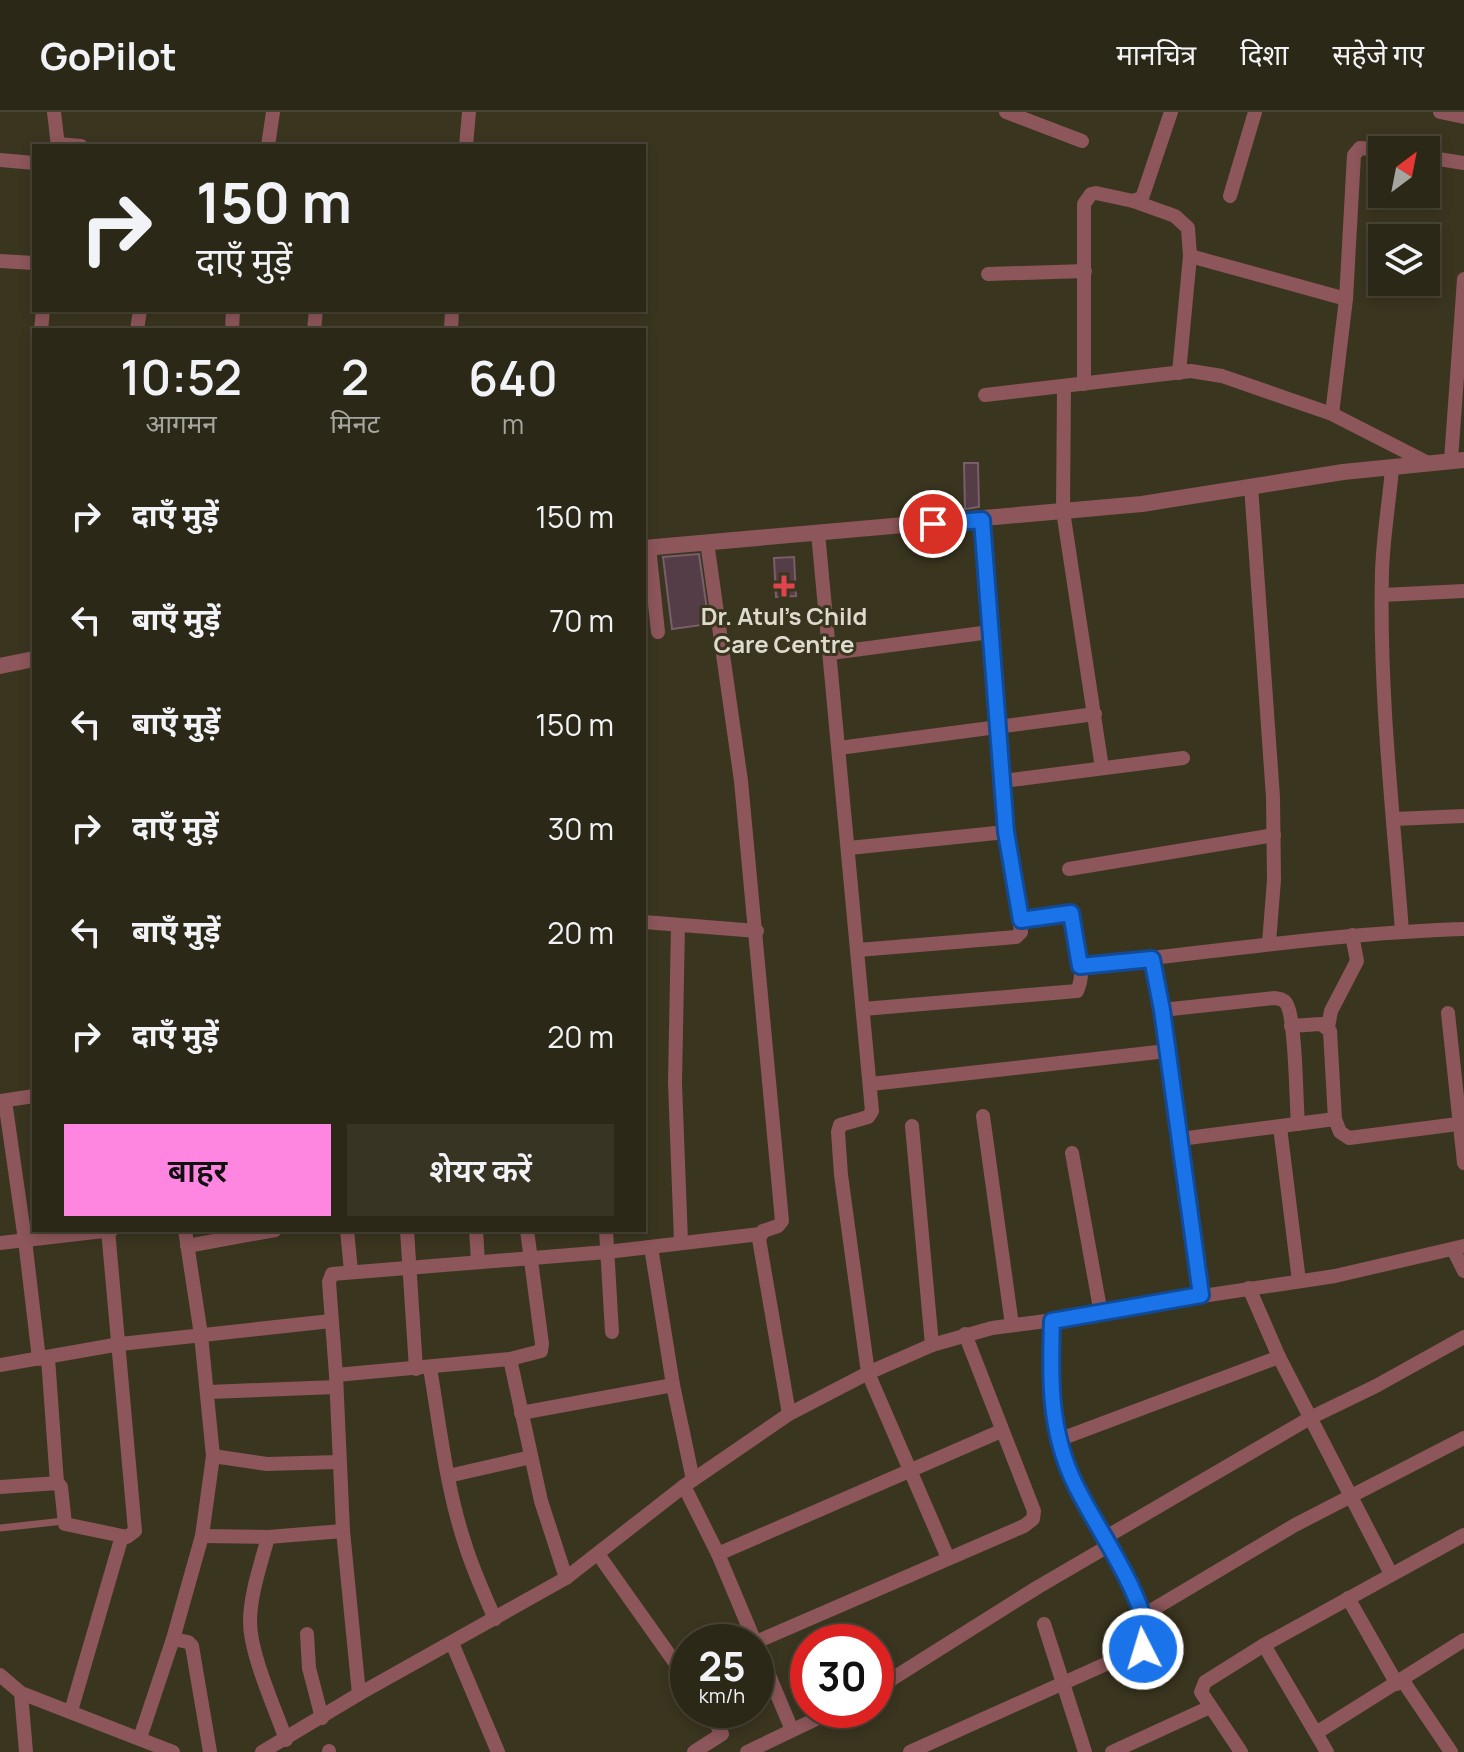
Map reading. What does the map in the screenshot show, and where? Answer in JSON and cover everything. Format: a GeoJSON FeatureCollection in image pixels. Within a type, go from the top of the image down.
{"type":"FeatureCollection","features":[{"type":"Feature","properties":{"kind":"street"},"geometry":{"type":"LineString","coordinates":[[54,112],[58,144]]}},
{"type":"Feature","properties":{"kind":"street"},"geometry":{"type":"LineString","coordinates":[[268,144],[273,112]]}},
{"type":"Feature","properties":{"kind":"street"},"geometry":{"type":"LineString","coordinates":[[466,144],[469,112]]}},
{"type":"Feature","properties":{"kind":"street"},"geometry":{"type":"LineString","coordinates":[[1006,112],[1049,119],[1082,141]]}},
{"type":"Feature","properties":{"kind":"street"},"geometry":{"type":"LineString","coordinates":[[1133,201],[1142,198],[1145,193],[1171,112]]}},
{"type":"Feature","properties":{"kind":"street"},"geometry":{"type":"LineString","coordinates":[[1230,196],[1255,112]]}},
{"type":"Feature","properties":{"kind":"street"},"geometry":{"type":"LineString","coordinates":[[1440,112],[1464,117]]}},
{"type":"Feature","properties":{"kind":"street"},"geometry":{"type":"LineString","coordinates":[[1332,414],[1346,299],[1354,155],[1360,148],[1368,149]]}},
{"type":"Feature","properties":{"kind":"street"},"geometry":{"type":"LineString","coordinates":[[1440,159],[1464,163]]}},
{"type":"Feature","properties":{"kind":"street"},"geometry":{"type":"LineString","coordinates":[[0,160],[32,163]]}},
{"type":"Feature","properties":{"kind":"street"},"geometry":{"type":"LineString","coordinates":[[1084,384],[1086,199],[1096,193],[1133,201],[1175,216],[1186,224],[1190,256],[1179,373]]}},
{"type":"Feature","properties":{"kind":"street"},"geometry":{"type":"LineString","coordinates":[[1190,256],[1346,299]]}},
{"type":"Feature","properties":{"kind":"street"},"geometry":{"type":"LineString","coordinates":[[0,261],[32,263]]}},
{"type":"Feature","properties":{"kind":"street"},"geometry":{"type":"LineString","coordinates":[[988,274],[1085,271]]}},
{"type":"Feature","properties":{"kind":"street"},"geometry":{"type":"LineString","coordinates":[[658,632],[646,547],[1142,504],[1343,472],[1457,460],[1464,279]]}},
{"type":"Feature","properties":{"kind":"street"},"geometry":{"type":"LineString","coordinates":[[985,395],[1191,371],[1222,376],[1332,414],[1430,464]]}},
{"type":"Feature","properties":{"kind":"street"},"geometry":{"type":"LineString","coordinates":[[1064,386],[1063,511],[1102,768]]}},
{"type":"Feature","properties":{"kind":"street"},"geometry":{"type":"LineString","coordinates":[[1392,469],[1383,551],[1382,595],[1385,719],[1402,931]]}},
{"type":"Feature","properties":{"kind":"street"},"geometry":{"type":"LineString","coordinates":[[1251,486],[1272,762],[1274,835],[1269,943]]}},
{"type":"Feature","properties":{"kind":"street"},"geometry":{"type":"LineString","coordinates":[[858,950],[1016,937],[1021,934],[1006,832],[982,520]]}},
{"type":"Feature","properties":{"kind":"street"},"geometry":{"type":"LineString","coordinates":[[818,533],[871,1084],[871,1115],[843,1122],[838,1132],[841,1175],[868,1373],[948,1558]]}},
{"type":"Feature","properties":{"kind":"street"},"geometry":{"type":"LineString","coordinates":[[359,1694],[343,1531],[330,1277],[335,1273],[351,1271],[530,1259],[760,1234],[782,1221],[757,931],[732,706],[707,542]]}},
{"type":"Feature","properties":{"kind":"street"},"geometry":{"type":"LineString","coordinates":[[1382,595],[1464,591]]}},
{"type":"Feature","properties":{"kind":"street"},"geometry":{"type":"LineString","coordinates":[[831,653],[990,632]]}},
{"type":"Feature","properties":{"kind":"street"},"geometry":{"type":"LineString","coordinates":[[0,666],[32,659]]}},
{"type":"Feature","properties":{"kind":"street"},"geometry":{"type":"LineString","coordinates":[[839,748],[1095,714]]}},
{"type":"Feature","properties":{"kind":"street"},"geometry":{"type":"LineString","coordinates":[[1003,781],[1183,758]]}},
{"type":"Feature","properties":{"kind":"street"},"geometry":{"type":"LineString","coordinates":[[1394,819],[1464,816]]}},
{"type":"Feature","properties":{"kind":"street"},"geometry":{"type":"LineString","coordinates":[[849,848],[1006,832]]}},
{"type":"Feature","properties":{"kind":"street"},"geometry":{"type":"LineString","coordinates":[[1069,869],[1274,835]]}},
{"type":"Feature","properties":{"kind":"street"},"geometry":{"type":"LineString","coordinates":[[863,1009],[1075,993],[1080,987],[1080,966],[1071,913],[1021,920]]}},
{"type":"Feature","properties":{"kind":"street"},"geometry":{"type":"LineString","coordinates":[[646,922],[757,931]]}},
{"type":"Feature","properties":{"kind":"street"},"geometry":{"type":"LineString","coordinates":[[678,925],[675,1083],[681,1242]]}},
{"type":"Feature","properties":{"kind":"street"},"geometry":{"type":"LineString","coordinates":[[1080,966],[1352,935],[1464,929]]}},
{"type":"Feature","properties":{"kind":"street"},"geometry":{"type":"LineString","coordinates":[[1352,935],[1357,961],[1331,1011],[1328,1027],[1335,1119],[1340,1132],[1349,1138],[1458,1124]]}},
{"type":"Feature","properties":{"kind":"street"},"geometry":{"type":"LineString","coordinates":[[1152,959],[1162,1010],[1201,1295]]}},
{"type":"Feature","properties":{"kind":"street"},"geometry":{"type":"LineString","coordinates":[[1162,1010],[1275,998],[1288,1005],[1298,1124]]}},
{"type":"Feature","properties":{"kind":"street"},"geometry":{"type":"LineString","coordinates":[[1448,1013],[1464,1163]]}},
{"type":"Feature","properties":{"kind":"street"},"geometry":{"type":"LineString","coordinates":[[1291,1026],[1321,1024],[1328,1027]]}},
{"type":"Feature","properties":{"kind":"street"},"geometry":{"type":"LineString","coordinates":[[871,1084],[1167,1051]]}},
{"type":"Feature","properties":{"kind":"street"},"geometry":{"type":"LineString","coordinates":[[32,1096],[2,1101],[43,1359],[64,1521],[70,1526],[130,1536],[136,1528],[110,1232]]}},
{"type":"Feature","properties":{"kind":"street"},"geometry":{"type":"LineString","coordinates":[[983,1116],[1012,1325]]}},
{"type":"Feature","properties":{"kind":"street"},"geometry":{"type":"LineString","coordinates":[[1180,1139],[1335,1119]]}},
{"type":"Feature","properties":{"kind":"street"},"geometry":{"type":"LineString","coordinates":[[912,1126],[932,1345]]}},
{"type":"Feature","properties":{"kind":"street"},"geometry":{"type":"LineString","coordinates":[[1280,1127],[1299,1281]]}},
{"type":"Feature","properties":{"kind":"street"},"geometry":{"type":"LineString","coordinates":[[1072,1153],[1101,1314]]}},
{"type":"Feature","properties":{"kind":"street"},"geometry":{"type":"LineString","coordinates":[[0,1243],[93,1232]]}},
{"type":"Feature","properties":{"kind":"street"},"geometry":{"type":"LineString","coordinates":[[140,1738],[173,1639],[202,1536],[213,1456],[201,1335],[185,1232]]}},
{"type":"Feature","properties":{"kind":"street"},"geometry":{"type":"LineString","coordinates":[[187,1246],[264,1232]]}},
{"type":"Feature","properties":{"kind":"street"},"geometry":{"type":"LineString","coordinates":[[347,1232],[351,1271]]}},
{"type":"Feature","properties":{"kind":"street"},"geometry":{"type":"LineString","coordinates":[[407,1232],[423,1368],[464,1542],[495,1619]]}},
{"type":"Feature","properties":{"kind":"street"},"geometry":{"type":"LineString","coordinates":[[476,1232],[478,1262]]}},
{"type":"Feature","properties":{"kind":"street"},"geometry":{"type":"LineString","coordinates":[[208,1392],[336,1381],[510,1359],[538,1352],[542,1348],[527,1232]]}},
{"type":"Feature","properties":{"kind":"street"},"geometry":{"type":"LineString","coordinates":[[606,1232],[612,1332]]}},
{"type":"Feature","properties":{"kind":"street"},"geometry":{"type":"LineString","coordinates":[[760,1234],[789,1414]]}},
{"type":"Feature","properties":{"kind":"street"},"geometry":{"type":"LineString","coordinates":[[651,1247],[688,1483],[748,1624]]}},
{"type":"Feature","properties":{"kind":"street"},"geometry":{"type":"LineString","coordinates":[[262,1752],[566,1578],[688,1483],[789,1414],[868,1373],[932,1345],[965,1334],[1012,1325],[1101,1314],[1201,1295],[1335,1276],[1458,1248],[1464,1271]]}},
{"type":"Feature","properties":{"kind":"street"},"geometry":{"type":"LineString","coordinates":[[1249,1288],[1279,1357],[1391,1574]]}},
{"type":"Feature","properties":{"kind":"street"},"geometry":{"type":"LineString","coordinates":[[0,1365],[120,1344],[331,1321]]}},
{"type":"Feature","properties":{"kind":"street"},"geometry":{"type":"LineString","coordinates":[[910,1752],[1061,1682],[1143,1649],[1148,1640],[1142,1616],[1108,1541],[1075,1485],[1058,1440],[1050,1394],[1052,1321]]}},
{"type":"Feature","properties":{"kind":"street"},"geometry":{"type":"LineString","coordinates":[[774,1634],[1024,1526],[1033,1519],[1034,1511],[965,1334]]}},
{"type":"Feature","properties":{"kind":"street"},"geometry":{"type":"LineString","coordinates":[[894,1678],[1108,1541],[1310,1418],[1389,1380],[1464,1337]]}},
{"type":"Feature","properties":{"kind":"street"},"geometry":{"type":"LineString","coordinates":[[1058,1440],[1279,1357]]}},
{"type":"Feature","properties":{"kind":"street"},"geometry":{"type":"LineString","coordinates":[[510,1359],[541,1501],[566,1578]]}},
{"type":"Feature","properties":{"kind":"street"},"geometry":{"type":"LineString","coordinates":[[521,1413],[673,1385]]}},
{"type":"Feature","properties":{"kind":"street"},"geometry":{"type":"LineString","coordinates":[[718,1554],[1001,1431]]}},
{"type":"Feature","properties":{"kind":"street"},"geometry":{"type":"LineString","coordinates":[[1142,1616],[1295,1525],[1464,1438]]}},
{"type":"Feature","properties":{"kind":"street"},"geometry":{"type":"LineString","coordinates":[[213,1456],[267,1464],[339,1462]]}},
{"type":"Feature","properties":{"kind":"street"},"geometry":{"type":"LineString","coordinates":[[448,1476],[531,1457]]}},
{"type":"Feature","properties":{"kind":"street"},"geometry":{"type":"LineString","coordinates":[[0,1487],[57,1483]]}},
{"type":"Feature","properties":{"kind":"street"},"geometry":{"type":"LineString","coordinates":[[202,1536],[268,1537],[343,1531]]}},
{"type":"Feature","properties":{"kind":"street"},"geometry":{"type":"LineString","coordinates":[[1241,1752],[1201,1692],[1205,1682],[1264,1645],[1464,1535]]}},
{"type":"Feature","properties":{"kind":"street"},"geometry":{"type":"LineString","coordinates":[[71,1711],[122,1536]]}},
{"type":"Feature","properties":{"kind":"street"},"geometry":{"type":"LineString","coordinates":[[268,1537],[256,1582],[250,1622],[260,1665],[286,1740]]}},
{"type":"Feature","properties":{"kind":"street"},"geometry":{"type":"LineString","coordinates":[[598,1554],[670,1656]]}},
{"type":"Feature","properties":{"kind":"street"},"geometry":{"type":"LineString","coordinates":[[1348,1598],[1400,1682],[1451,1752]]}},
{"type":"Feature","properties":{"kind":"street"},"geometry":{"type":"LineString","coordinates":[[1044,1624],[1085,1752]]}},
{"type":"Feature","properties":{"kind":"street"},"geometry":{"type":"LineString","coordinates":[[307,1634],[309,1668],[322,1718]]}},
{"type":"Feature","properties":{"kind":"street"},"geometry":{"type":"LineString","coordinates":[[173,1639],[192,1646],[210,1752]]}},
{"type":"Feature","properties":{"kind":"street"},"geometry":{"type":"LineString","coordinates":[[452,1643],[498,1752]]}},
{"type":"Feature","properties":{"kind":"street"},"geometry":{"type":"LineString","coordinates":[[1264,1645],[1327,1752]]}},
{"type":"Feature","properties":{"kind":"street"},"geometry":{"type":"LineString","coordinates":[[1316,1733],[1462,1645]]}},
{"type":"Feature","properties":{"kind":"street"},"geometry":{"type":"LineString","coordinates":[[0,1675],[21,1693],[173,1752]]}},
{"type":"Feature","properties":{"kind":"street"},"geometry":{"type":"LineString","coordinates":[[774,1686],[792,1730]]}},
{"type":"Feature","properties":{"kind":"street"},"geometry":{"type":"LineString","coordinates":[[21,1693],[26,1752]]}},
{"type":"Feature","properties":{"kind":"street"},"geometry":{"type":"LineString","coordinates":[[1112,1752],[1210,1707]]}},
{"type":"Feature","properties":{"kind":"street"},"geometry":{"type":"LineString","coordinates":[[694,1752],[722,1734],[718,1728]]}},
{"type":"Feature","properties":{"kind":"street"},"geometry":{"type":"LineString","coordinates":[[747,1752],[780,1745],[796,1728]]}},
{"type":"Feature","properties":{"kind":"lane"},"geometry":{"type":"LineString","coordinates":[[0,1528],[64,1521]]}},
{"type":"Feature","properties":{"kind":"building"},"geometry":{"type":"Polygon","coordinates":[[[964,463],[978,463],[979,507],[965,509],[964,463]]]}},
{"type":"Feature","properties":{"kind":"building"},"geometry":{"type":"Polygon","coordinates":[[[699,554],[709,624],[672,629],[663,557],[699,554]]]}},
{"type":"Feature","properties":{"kind":"building"},"geometry":{"type":"Polygon","coordinates":[[[794,557],[796,596],[776,597],[774,558],[794,557]]]}},
{"type":"Feature","properties":{"kind":"place","name":"Dr. Atul's Child Care Centre"},"geometry":{"type":"Point","coordinates":[784,586]}},
{"type":"Feature","properties":{"kind":"route"},"geometry":{"type":"LineString","coordinates":[[933,524],[982,520],[1006,832],[1021,920],[1071,913],[1080,966],[1152,959],[1162,1010],[1201,1295],[1052,1321],[1050,1381],[1058,1440],[1075,1485],[1110,1545],[1142,1616],[1148,1634],[1148,1645],[1143,1649]]}}]}
